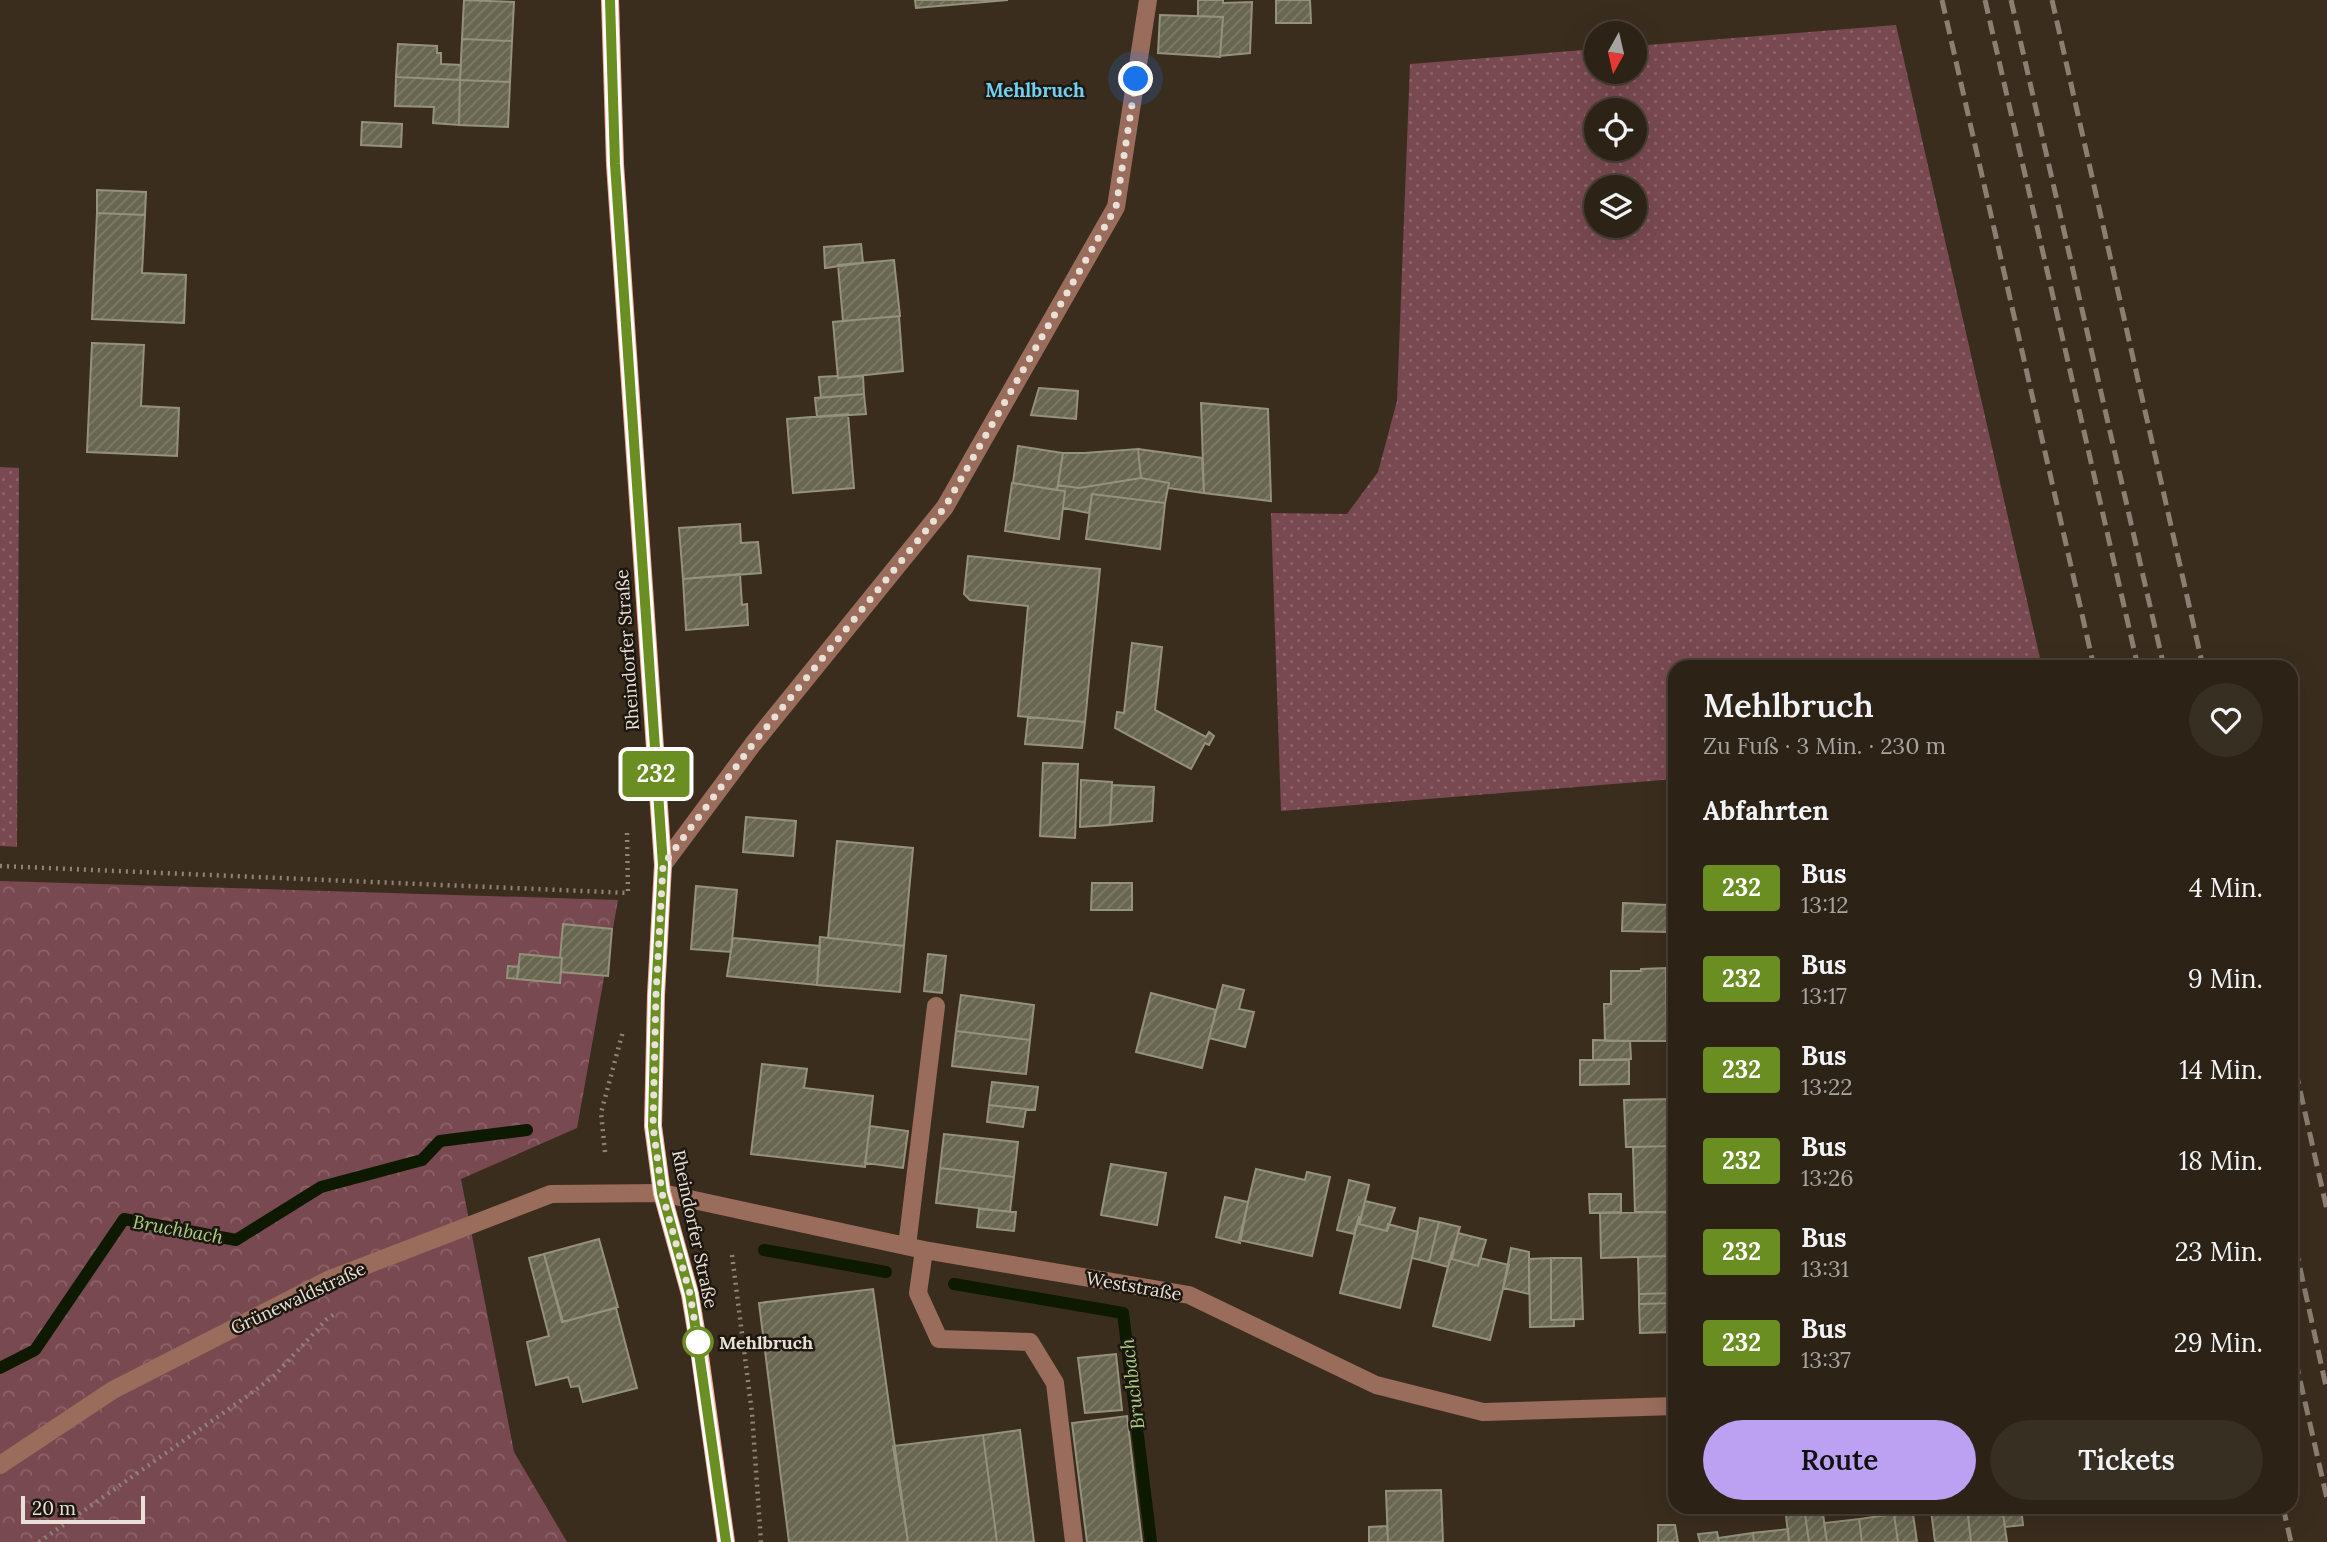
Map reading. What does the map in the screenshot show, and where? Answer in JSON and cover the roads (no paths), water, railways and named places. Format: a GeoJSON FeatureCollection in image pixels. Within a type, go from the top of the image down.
{"type":"FeatureCollection","features":[{"type":"Feature","properties":{"kind":"main road","name":"Rheindorfer Straße"},"geometry":{"type":"LineString","coordinates":[[610,0],[615,164],[663,865],[653,1126],[662,1193],[692,1306],[726,1542]]}},
{"type":"Feature","properties":{"kind":"street"},"geometry":{"type":"LineString","coordinates":[[663,865],[753,744],[945,507],[1116,207],[1148,0]]}},
{"type":"Feature","properties":{"kind":"street"},"geometry":{"type":"LineString","coordinates":[[936,1006],[915,1248],[918,1293],[939,1339],[1030,1342],[1055,1383],[1074,1542]]}},
{"type":"Feature","properties":{"kind":"street","name":"Weststraße"},"geometry":{"type":"LineString","coordinates":[[662,1193],[915,1248],[1189,1295],[1376,1385],[1483,1412],[1668,1406]]}},
{"type":"Feature","properties":{"kind":"street","name":"Grünewaldstraße"},"geometry":{"type":"LineString","coordinates":[[0,1465],[113,1390],[328,1280],[551,1194],[662,1193]]}},
{"type":"Feature","properties":{"kind":"waterway","name":"Bruchbach"},"geometry":{"type":"LineString","coordinates":[[0,1368],[35,1350],[124,1219],[236,1240],[321,1187],[422,1160],[440,1141],[527,1130]]}},
{"type":"Feature","properties":{"kind":"waterway","name":"Bruchbach"},"geometry":{"type":"LineString","coordinates":[[764,1250],[886,1272]]}},
{"type":"Feature","properties":{"kind":"waterway","name":"Bruchbach"},"geometry":{"type":"LineString","coordinates":[[954,1284],[1123,1313],[1151,1542]]}},
{"type":"Feature","properties":{"kind":"railway"},"geometry":{"type":"LineString","coordinates":[[1942,0],[2092,660]]}},
{"type":"Feature","properties":{"kind":"railway"},"geometry":{"type":"LineString","coordinates":[[1985,0],[2136,660]]}},
{"type":"Feature","properties":{"kind":"railway"},"geometry":{"type":"LineString","coordinates":[[2011,0],[2162,660]]}},
{"type":"Feature","properties":{"kind":"railway"},"geometry":{"type":"LineString","coordinates":[[2052,0],[2201,660]]}},
{"type":"Feature","properties":{"kind":"railway"},"geometry":{"type":"LineString","coordinates":[[2298,1081],[2327,1210]]}},
{"type":"Feature","properties":{"kind":"railway"},"geometry":{"type":"LineString","coordinates":[[2298,1259],[2327,1391]]}},
{"type":"Feature","properties":{"kind":"railway"},"geometry":{"type":"LineString","coordinates":[[2298,1371],[2327,1499]]}},
{"type":"Feature","properties":{"kind":"railway"},"geometry":{"type":"LineString","coordinates":[[2285,1514],[2291,1542]]}},
{"type":"Feature","properties":{"kind":"place","name":"Mehlbruch"},"geometry":{"type":"Point","coordinates":[698,1342]}},
{"type":"Feature","properties":{"kind":"district","name":"Mehlbruch"},"geometry":{"type":"Point","coordinates":[1035,90]}}]}
